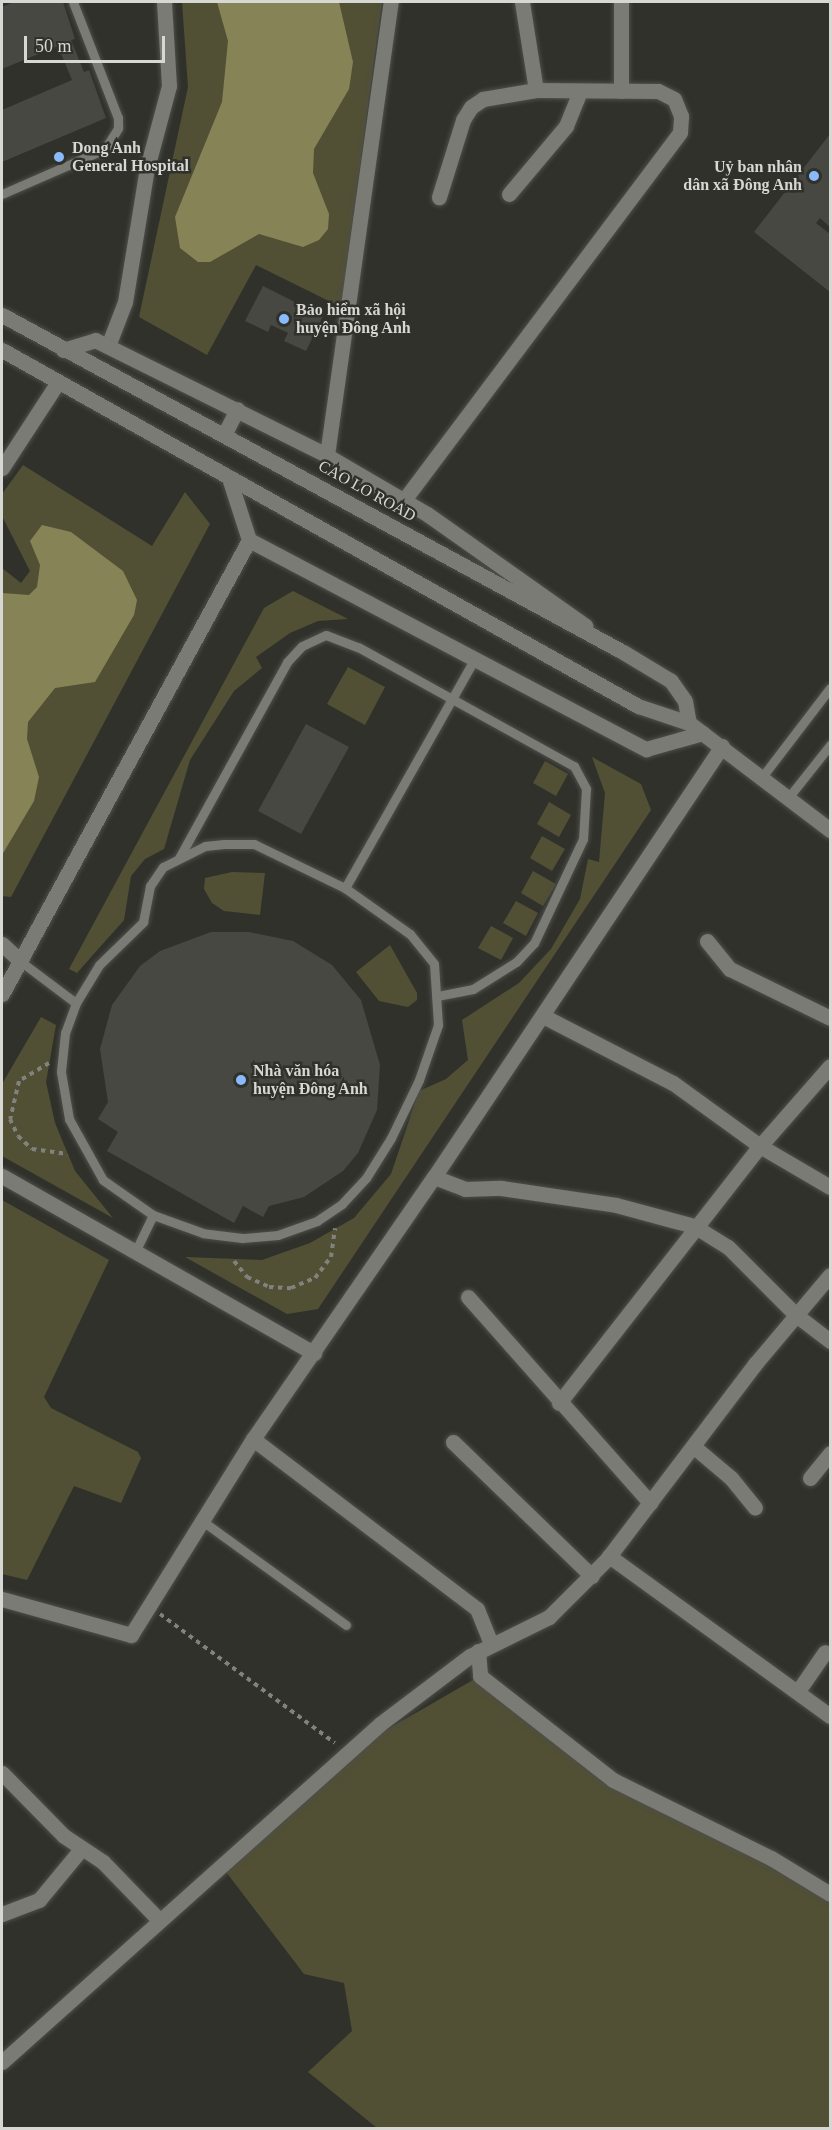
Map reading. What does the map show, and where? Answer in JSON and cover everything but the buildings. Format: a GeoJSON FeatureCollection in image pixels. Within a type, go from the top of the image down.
{"type":"FeatureCollection","features":[{"type":"Feature","properties":{"kind":"street"},"geometry":{"type":"LineString","coordinates":[[108,346],[124,302],[147,168],[170,86],[164,2]]}},
{"type":"Feature","properties":{"kind":"street"},"geometry":{"type":"LineString","coordinates":[[327,455],[391,2]]}},
{"type":"Feature","properties":{"kind":"street"},"geometry":{"type":"LineString","coordinates":[[522,2],[536,90]]}},
{"type":"Feature","properties":{"kind":"street"},"geometry":{"type":"LineString","coordinates":[[621,2],[621,91]]}},
{"type":"Feature","properties":{"kind":"street"},"geometry":{"type":"LineString","coordinates":[[404,500],[680,132],[681,116],[674,99],[658,91],[579,93],[536,90],[483,99],[471,107],[439,197]]}},
{"type":"Feature","properties":{"kind":"street"},"geometry":{"type":"LineString","coordinates":[[509,194],[566,126],[579,93]]}},
{"type":"Feature","properties":{"kind":"street","name":"CAO LO ROAD"},"geometry":{"type":"LineString","coordinates":[[2,315],[623,652],[671,681],[685,701],[689,723]]}},
{"type":"Feature","properties":{"kind":"street"},"geometry":{"type":"LineString","coordinates":[[63,350],[95,340],[327,455],[404,500],[623,652]]}},
{"type":"Feature","properties":{"kind":"street"},"geometry":{"type":"LineString","coordinates":[[2,350],[230,480],[638,706],[689,723],[831,830]]}},
{"type":"Feature","properties":{"kind":"street"},"geometry":{"type":"LineString","coordinates":[[3,463],[58,382]]}},
{"type":"Feature","properties":{"kind":"street"},"geometry":{"type":"LineString","coordinates":[[224,435],[237,409]]}},
{"type":"Feature","properties":{"kind":"street"},"geometry":{"type":"LineString","coordinates":[[230,480],[249,540],[646,749],[703,733]]}},
{"type":"Feature","properties":{"kind":"street"},"geometry":{"type":"LineString","coordinates":[[2,994],[249,540]]}},
{"type":"Feature","properties":{"kind":"street"},"geometry":{"type":"LineString","coordinates":[[2,1599],[131,1635],[201,1520],[254,1439],[543,1016],[722,746]]}},
{"type":"Feature","properties":{"kind":"street"},"geometry":{"type":"LineString","coordinates":[[707,941],[730,969],[831,1018]]}},
{"type":"Feature","properties":{"kind":"street"},"geometry":{"type":"LineString","coordinates":[[2,944],[20,961]]}},
{"type":"Feature","properties":{"kind":"street"},"geometry":{"type":"LineString","coordinates":[[543,1016],[674,1083],[760,1146],[831,1187]]}},
{"type":"Feature","properties":{"kind":"street"},"geometry":{"type":"LineString","coordinates":[[559,1404],[694,1226],[760,1146],[831,1066]]}},
{"type":"Feature","properties":{"kind":"street"},"geometry":{"type":"LineString","coordinates":[[2,1176],[314,1353]]}},
{"type":"Feature","properties":{"kind":"street"},"geometry":{"type":"LineString","coordinates":[[434,1177],[465,1190],[501,1188],[616,1205],[694,1226],[728,1247],[796,1315],[831,1341]]}},
{"type":"Feature","properties":{"kind":"street"},"geometry":{"type":"LineString","coordinates":[[2,2062],[158,1919],[348,1752],[485,1648],[549,1617],[592,1576],[609,1556],[796,1315],[831,1275]]}},
{"type":"Feature","properties":{"kind":"street"},"geometry":{"type":"LineString","coordinates":[[468,1297],[559,1404],[650,1503]]}},
{"type":"Feature","properties":{"kind":"street"},"geometry":{"type":"LineString","coordinates":[[254,1439],[477,1609],[485,1648],[480,1676],[613,1780],[771,1858],[831,1894]]}},
{"type":"Feature","properties":{"kind":"street"},"geometry":{"type":"LineString","coordinates":[[453,1442],[592,1576]]}},
{"type":"Feature","properties":{"kind":"street"},"geometry":{"type":"LineString","coordinates":[[693,1446],[731,1478],[755,1508]]}},
{"type":"Feature","properties":{"kind":"street"},"geometry":{"type":"LineString","coordinates":[[810,1478],[831,1453]]}},
{"type":"Feature","properties":{"kind":"street"},"geometry":{"type":"LineString","coordinates":[[609,1556],[831,1716]]}},
{"type":"Feature","properties":{"kind":"street"},"geometry":{"type":"LineString","coordinates":[[798,1692],[825,1652]]}},
{"type":"Feature","properties":{"kind":"street"},"geometry":{"type":"LineString","coordinates":[[2,1773],[82,1848],[103,1862],[158,1919]]}},
{"type":"Feature","properties":{"kind":"street"},"geometry":{"type":"LineString","coordinates":[[2,1914],[39,1900],[82,1848]]}},
{"type":"Feature","properties":{"kind":"lane"},"geometry":{"type":"LineString","coordinates":[[2,194],[105,149],[118,128],[118,118],[74,2]]}},
{"type":"Feature","properties":{"kind":"lane"},"geometry":{"type":"LineString","coordinates":[[179,858],[287,662],[302,646],[326,635],[341,638],[574,766],[586,789],[588,817],[573,868],[534,943],[494,978],[473,989],[437,996]]}},
{"type":"Feature","properties":{"kind":"lane"},"geometry":{"type":"LineString","coordinates":[[345,888],[475,658]]}},
{"type":"Feature","properties":{"kind":"lane"},"geometry":{"type":"LineString","coordinates":[[762,777],[831,688]]}},
{"type":"Feature","properties":{"kind":"lane"},"geometry":{"type":"LineString","coordinates":[[788,798],[831,745]]}},
{"type":"Feature","properties":{"kind":"lane"},"geometry":{"type":"LineString","coordinates":[[254,844],[345,888],[410,934],[434,964],[437,996],[438,1026],[419,1080],[392,1138],[366,1178],[342,1204],[317,1221],[279,1235],[242,1238],[202,1233],[153,1215],[103,1180],[69,1119],[62,1072],[65,1033],[75,1003],[99,965],[143,922],[150,886],[163,867],[205,846],[254,844]]}},
{"type":"Feature","properties":{"kind":"lane"},"geometry":{"type":"LineString","coordinates":[[20,961],[75,1003]]}},
{"type":"Feature","properties":{"kind":"lane"},"geometry":{"type":"LineString","coordinates":[[135,1252],[153,1215]]}},
{"type":"Feature","properties":{"kind":"lane"},"geometry":{"type":"LineString","coordinates":[[201,1520],[346,1624]]}},
{"type":"Feature","properties":{"kind":"path"},"geometry":{"type":"LineString","coordinates":[[50,1063],[19,1081],[10,1119],[18,1136],[32,1149],[68,1154]]}},
{"type":"Feature","properties":{"kind":"path"},"geometry":{"type":"LineString","coordinates":[[234,1261],[247,1276],[269,1287],[291,1288],[315,1278],[331,1257],[335,1228]]}},
{"type":"Feature","properties":{"kind":"path"},"geometry":{"type":"LineString","coordinates":[[148,1605],[348,1752]]}},
{"type":"Feature","properties":{"kind":"shaded area"},"geometry":{"type":"Polygon","coordinates":[[[182,2],[382,2],[341,307],[256,265],[207,355],[139,317],[188,87],[182,2]]]}},
{"type":"Feature","properties":{"kind":"shaded area"},"geometry":{"type":"Polygon","coordinates":[[[217,2],[339,2],[353,62],[349,89],[314,149],[313,173],[329,214],[328,229],[319,240],[303,247],[259,234],[210,262],[198,262],[180,248],[175,217],[222,102],[228,41],[217,2]]]}},
{"type":"Feature","properties":{"kind":"shaded area"},"geometry":{"type":"Polygon","coordinates":[[[23,465],[152,546],[185,492],[210,524],[11,897],[2,896],[2,568],[21,583],[30,571],[2,516],[2,494],[23,465]]]}},
{"type":"Feature","properties":{"kind":"shaded area"},"geometry":{"type":"Polygon","coordinates":[[[42,525],[71,532],[123,571],[137,600],[134,615],[95,682],[55,688],[28,722],[27,739],[39,777],[34,801],[2,855],[2,593],[29,595],[37,587],[40,565],[30,541],[42,525]]]}},
{"type":"Feature","properties":{"kind":"shaded area"},"geometry":{"type":"Polygon","coordinates":[[[293,591],[348,619],[318,621],[290,633],[256,657],[262,668],[234,691],[190,760],[164,849],[145,859],[131,876],[124,920],[77,973],[69,969],[264,608],[293,591]]]}},
{"type":"Feature","properties":{"kind":"shaded area"},"geometry":{"type":"Polygon","coordinates":[[[348,667],[385,687],[365,725],[327,704],[348,667]]]}},
{"type":"Feature","properties":{"kind":"shaded area"},"geometry":{"type":"Polygon","coordinates":[[[592,757],[641,784],[651,810],[318,1309],[287,1314],[185,1257],[262,1260],[310,1243],[354,1218],[391,1174],[419,1091],[446,1079],[468,1060],[462,1020],[519,983],[551,949],[580,899],[588,859],[599,862],[605,793],[592,757]]]}},
{"type":"Feature","properties":{"kind":"shaded area"},"geometry":{"type":"Polygon","coordinates":[[[545,761],[568,774],[556,796],[533,783],[545,761]]]}},
{"type":"Feature","properties":{"kind":"shaded area"},"geometry":{"type":"Polygon","coordinates":[[[549,802],[571,815],[559,837],[537,824],[549,802]]]}},
{"type":"Feature","properties":{"kind":"shaded area"},"geometry":{"type":"Polygon","coordinates":[[[542,836],[565,849],[552,871],[530,858],[542,836]]]}},
{"type":"Feature","properties":{"kind":"shaded area"},"geometry":{"type":"Polygon","coordinates":[[[533,871],[556,884],[543,906],[521,893],[533,871]]]}},
{"type":"Feature","properties":{"kind":"shaded area"},"geometry":{"type":"Polygon","coordinates":[[[232,872],[265,873],[260,915],[224,911],[212,903],[204,889],[205,878],[232,872]]]}},
{"type":"Feature","properties":{"kind":"shaded area"},"geometry":{"type":"Polygon","coordinates":[[[516,901],[538,913],[526,936],[503,923],[516,901]]]}},
{"type":"Feature","properties":{"kind":"shaded area"},"geometry":{"type":"Polygon","coordinates":[[[491,926],[513,938],[501,960],[478,948],[491,926]]]}},
{"type":"Feature","properties":{"kind":"shaded area"},"geometry":{"type":"Polygon","coordinates":[[[390,945],[417,993],[417,1000],[408,1007],[379,1001],[356,972],[390,945]]]}},
{"type":"Feature","properties":{"kind":"shaded area"},"geometry":{"type":"Polygon","coordinates":[[[41,1017],[56,1025],[46,1082],[55,1123],[75,1171],[113,1218],[2,1156],[2,1084],[41,1017]]]}},
{"type":"Feature","properties":{"kind":"shaded area"},"geometry":{"type":"Polygon","coordinates":[[[2,1200],[109,1260],[44,1397],[51,1408],[138,1452],[141,1458],[121,1503],[74,1486],[27,1580],[2,1574],[2,1200]]]}},
{"type":"Feature","properties":{"kind":"shaded area"},"geometry":{"type":"Polygon","coordinates":[[[480,1676],[613,1780],[830,1895],[830,2128],[377,2128],[308,2072],[352,2031],[344,1983],[304,1974],[220,1864],[348,1752],[480,1676]]]}},
{"type":"Feature","properties":{"kind":"place","name":"Dong Anh General Hospital"},"geometry":{"type":"Point","coordinates":[59,157]}},
{"type":"Feature","properties":{"kind":"place","name":"Uỷ ban nhân dân xã Đông Anh"},"geometry":{"type":"Point","coordinates":[814,176]}},
{"type":"Feature","properties":{"kind":"place","name":"Bảo hiểm xã hội huyện Đông Anh"},"geometry":{"type":"Point","coordinates":[284,319]}},
{"type":"Feature","properties":{"kind":"place","name":"Nhà văn hóa huyện Đông Anh"},"geometry":{"type":"Point","coordinates":[241,1080]}}]}
